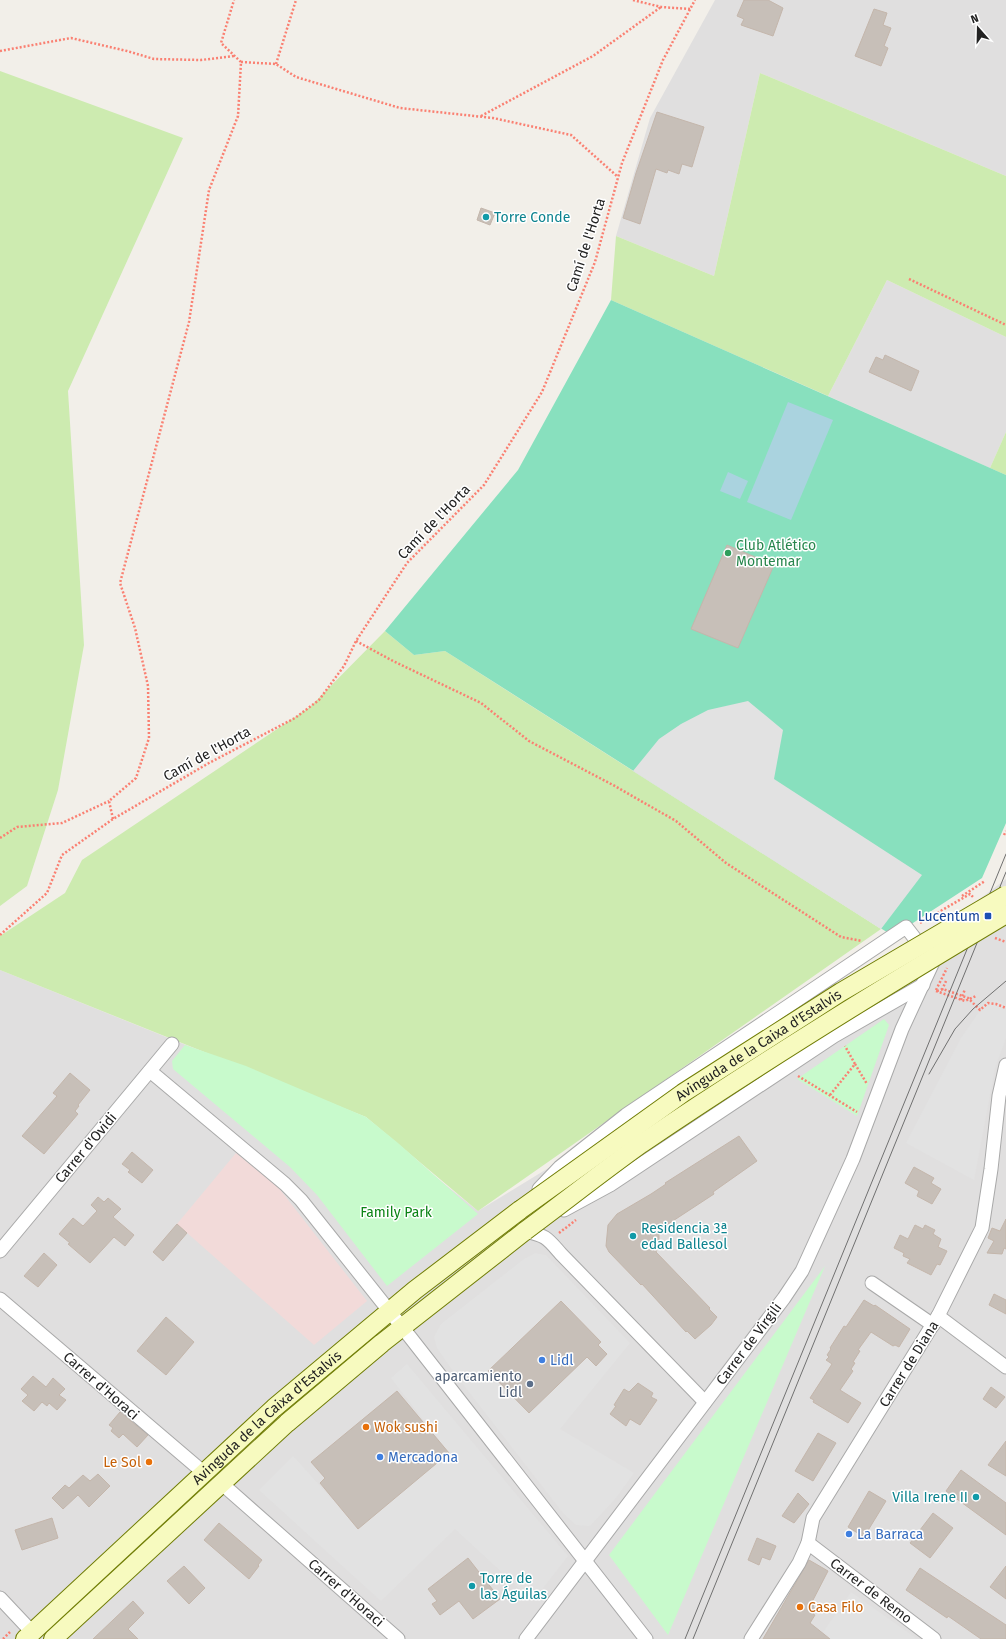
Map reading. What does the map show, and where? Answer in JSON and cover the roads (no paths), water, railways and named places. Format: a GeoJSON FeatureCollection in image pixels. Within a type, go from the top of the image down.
{"type":"FeatureCollection","features":[{"type":"Feature","properties":{"kind":"main road","name":"Avinguda de la Caixa d'Estalvis"},"geometry":{"type":"LineString","coordinates":[[28,1636],[203,1472],[274,1408],[389,1311],[520,1210],[683,1093],[841,992],[1006,895]]}},
{"type":"Feature","properties":{"kind":"main road","name":"Avinguda de la Caixa d'Estalvis"},"geometry":{"type":"LineString","coordinates":[[52,1639],[287,1424],[402,1327],[525,1231],[640,1145],[751,1071],[849,1008],[1006,914]]}},
{"type":"Feature","properties":{"kind":"street","name":"Avinguda de la Caixa d'Estalvis"},"geometry":{"type":"LineString","coordinates":[[520,1210],[560,1167],[626,1115],[906,927]]}},
{"type":"Feature","properties":{"kind":"street","name":"Carrer de Virgili"},"geometry":{"type":"LineString","coordinates":[[526,1639],[784,1298],[802,1271],[853,1159],[910,1013],[933,962],[906,927]]}},
{"type":"Feature","properties":{"kind":"street","name":"Avinguda de la Caixa d'Estalvis"},"geometry":{"type":"LineString","coordinates":[[525,1231],[610,1185],[834,1036],[923,985]]}},
{"type":"Feature","properties":{"kind":"street"},"geometry":{"type":"LineString","coordinates":[[896,1000],[910,1013]]}},
{"type":"Feature","properties":{"kind":"street","name":"Carrer d'Ovidi"},"geometry":{"type":"LineString","coordinates":[[0,1251],[172,1044]]}},
{"type":"Feature","properties":{"kind":"street","name":"Carrer de Diana"},"geometry":{"type":"LineString","coordinates":[[751,1639],[799,1563],[808,1543],[813,1518],[936,1321],[982,1228],[991,1169],[999,1096],[1006,1065]]}},
{"type":"Feature","properties":{"kind":"street"},"geometry":{"type":"LineString","coordinates":[[150,1071],[285,1184],[301,1200],[646,1639]]}},
{"type":"Feature","properties":{"kind":"street"},"geometry":{"type":"LineString","coordinates":[[525,1231],[542,1235],[549,1240],[705,1402]]}},
{"type":"Feature","properties":{"kind":"street"},"geometry":{"type":"LineString","coordinates":[[872,1283],[936,1321],[1006,1367]]}},
{"type":"Feature","properties":{"kind":"street","name":"Carrer d'Horaci"},"geometry":{"type":"LineString","coordinates":[[0,1299],[203,1472]]}},
{"type":"Feature","properties":{"kind":"street","name":"Carrer d'Horaci"},"geometry":{"type":"LineString","coordinates":[[221,1483],[398,1639]]}},
{"type":"Feature","properties":{"kind":"street","name":"Carrer de Remo"},"geometry":{"type":"LineString","coordinates":[[808,1543],[934,1639]]}},
{"type":"Feature","properties":{"kind":"street"},"geometry":{"type":"LineString","coordinates":[[0,1598],[28,1636]]}},
{"type":"Feature","properties":{"kind":"water"},"geometry":{"type":"Polygon","coordinates":[[[788,402],[833,420],[791,520],[747,502],[788,402]]]}},
{"type":"Feature","properties":{"kind":"water"},"geometry":{"type":"Polygon","coordinates":[[[728,472],[748,481],[740,499],[720,491],[728,472]]]}},
{"type":"Feature","properties":{"kind":"tram line"},"geometry":{"type":"LineString","coordinates":[[685,1639],[1006,854]]}},
{"type":"Feature","properties":{"kind":"tram line"},"geometry":{"type":"LineString","coordinates":[[693,1639],[1006,872]]}},
{"type":"Feature","properties":{"kind":"tram line"},"geometry":{"type":"LineString","coordinates":[[929,1074],[955,1029],[973,1009],[1006,981]]}},
{"type":"Feature","properties":{"kind":"place","name":"Torre Conde"},"geometry":{"type":"Point","coordinates":[486,217]}},
{"type":"Feature","properties":{"kind":"place","name":"Club Atlético Montemar"},"geometry":{"type":"Point","coordinates":[728,553]}},
{"type":"Feature","properties":{"kind":"place","name":"Lucentum"},"geometry":{"type":"Point","coordinates":[988,916]}},
{"type":"Feature","properties":{"kind":"place","name":"Residencia 3ª edad Ballesol"},"geometry":{"type":"Point","coordinates":[633,1236]}},
{"type":"Feature","properties":{"kind":"place","name":"Lidl"},"geometry":{"type":"Point","coordinates":[542,1360]}},
{"type":"Feature","properties":{"kind":"place","name":"aparcamiento Lidl"},"geometry":{"type":"Point","coordinates":[530,1384]}},
{"type":"Feature","properties":{"kind":"place","name":"Wok sushi"},"geometry":{"type":"Point","coordinates":[366,1427]}},
{"type":"Feature","properties":{"kind":"place","name":"Mercadona"},"geometry":{"type":"Point","coordinates":[380,1457]}},
{"type":"Feature","properties":{"kind":"place","name":"Le Sol"},"geometry":{"type":"Point","coordinates":[149,1462]}},
{"type":"Feature","properties":{"kind":"place","name":"Villa Irene II"},"geometry":{"type":"Point","coordinates":[976,1497]}},
{"type":"Feature","properties":{"kind":"place","name":"La Barraca"},"geometry":{"type":"Point","coordinates":[849,1534]}},
{"type":"Feature","properties":{"kind":"place","name":"Torre de las Águilas"},"geometry":{"type":"Point","coordinates":[472,1586]}},
{"type":"Feature","properties":{"kind":"place","name":"Casa Filo"},"geometry":{"type":"Point","coordinates":[800,1607]}},
{"type":"Feature","properties":{"kind":"park label","name":"Family Park"},"geometry":{"type":"Point","coordinates":[396,1212]}}]}
